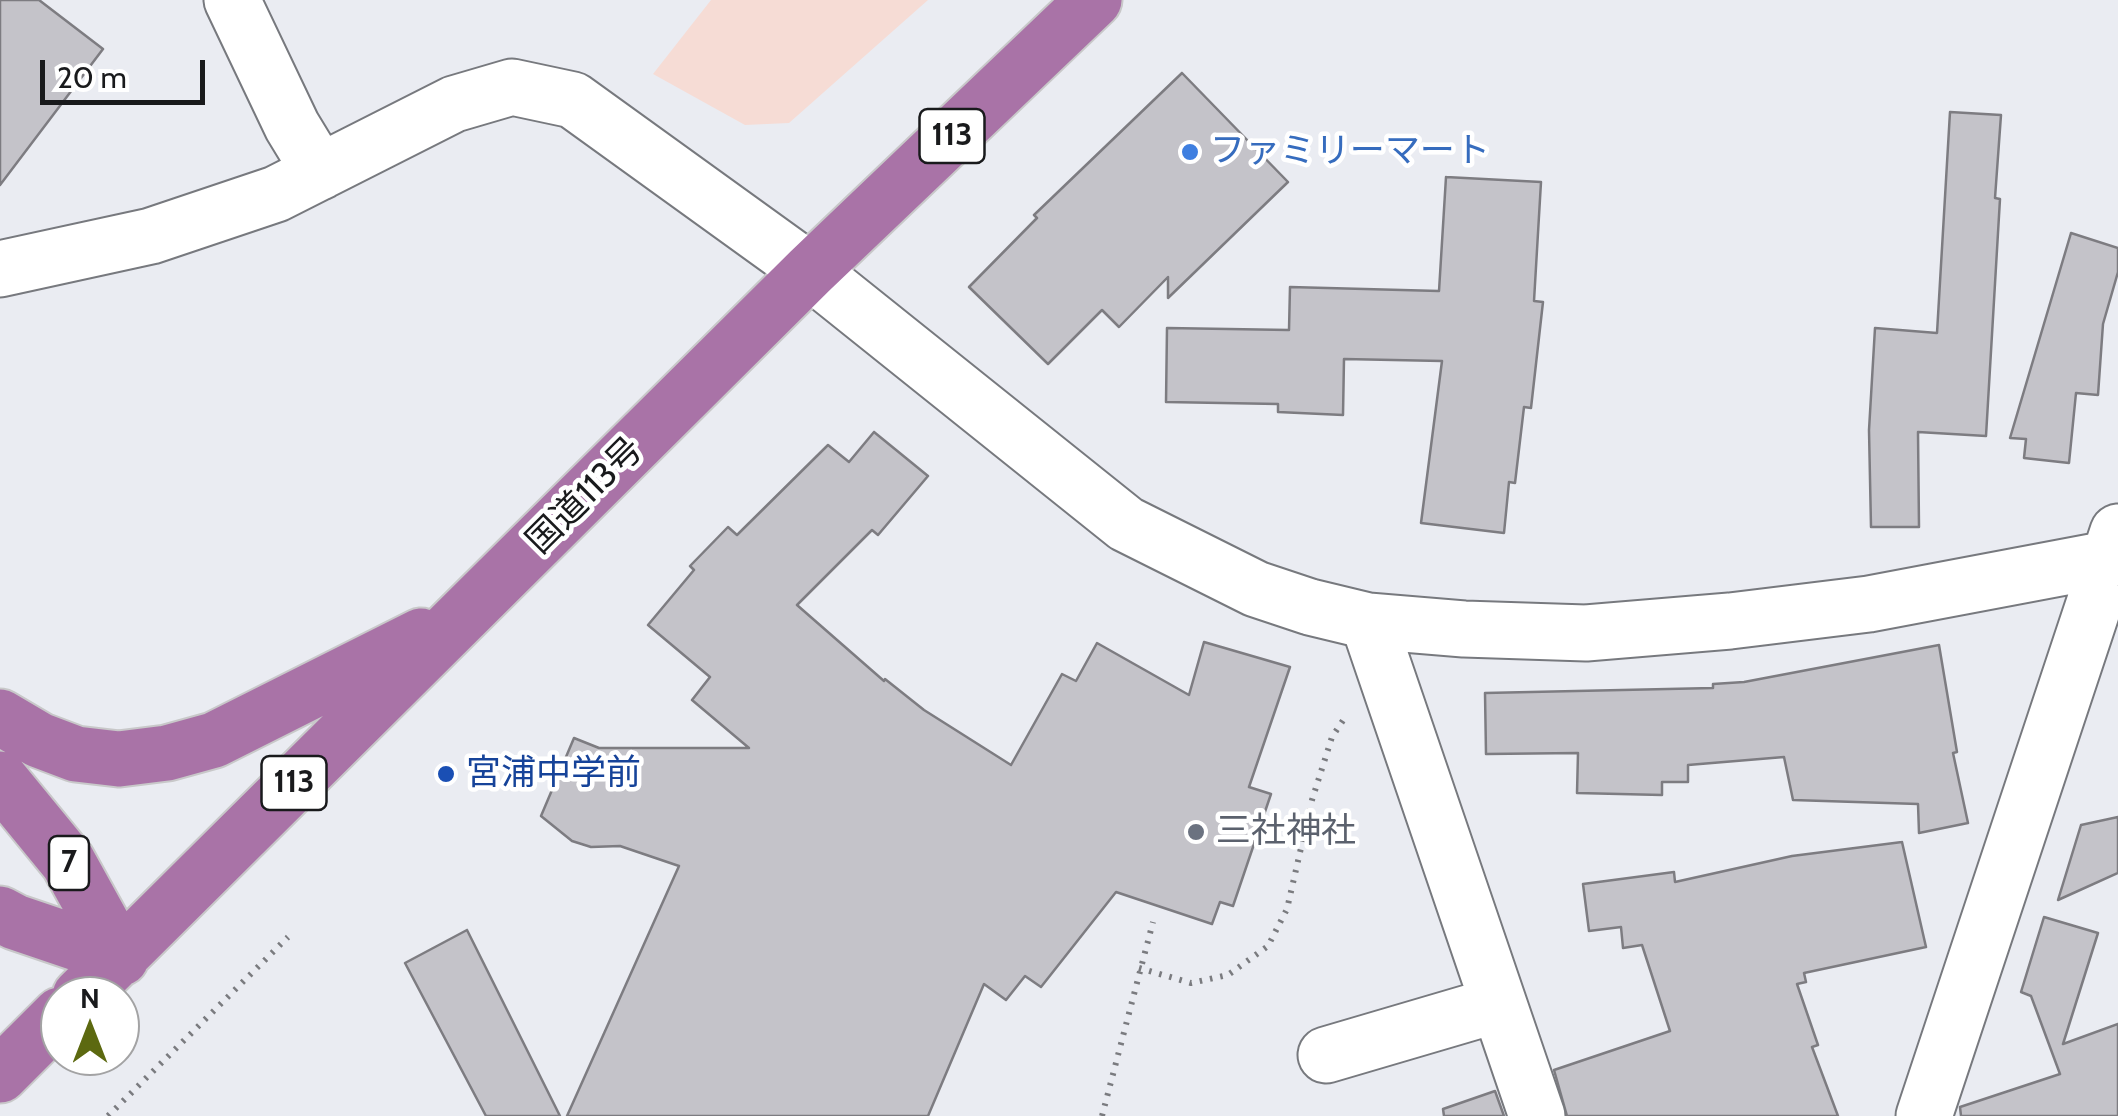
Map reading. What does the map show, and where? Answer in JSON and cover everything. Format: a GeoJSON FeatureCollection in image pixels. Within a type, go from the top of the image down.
{"type":"FeatureCollection","features":[{"type":"Feature","properties":{"kind":"highway","name":"国道113号"},"geometry":{"type":"LineString","coordinates":[[102,976],[810,272],[1094,0]]}},
{"type":"Feature","properties":{"kind":"highway"},"geometry":{"type":"LineString","coordinates":[[0,717],[39,740],[76,754],[120,760],[168,753],[214,740],[469,612]]}},
{"type":"Feature","properties":{"kind":"highway","name":"7"},"geometry":{"type":"LineString","coordinates":[[0,779],[68,862],[121,958]]}},
{"type":"Feature","properties":{"kind":"highway","name":"7"},"geometry":{"type":"LineString","coordinates":[[0,914],[121,958]]}},
{"type":"Feature","properties":{"kind":"highway"},"geometry":{"type":"LineString","coordinates":[[0,1075],[40,1035]]}},
{"type":"Feature","properties":{"kind":"street"},"geometry":{"type":"LineString","coordinates":[[232,0],[292,126],[320,172]]}},
{"type":"Feature","properties":{"kind":"street"},"geometry":{"type":"LineString","coordinates":[[0,269],[151,236],[276,194],[454,104],[512,87],[539,90],[573,100],[810,272],[1126,524],[1256,588],[1310,607],[1368,621],[1586,633],[1869,604],[2115,550]]}},
{"type":"Feature","properties":{"kind":"street"},"geometry":{"type":"LineString","coordinates":[[1924,1116],[2115,550]]}},
{"type":"Feature","properties":{"kind":"street"},"geometry":{"type":"LineString","coordinates":[[1368,621],[1537,1116]]}},
{"type":"Feature","properties":{"kind":"street"},"geometry":{"type":"LineString","coordinates":[[1326,1056],[1496,1005]]}},
{"type":"Feature","properties":{"kind":"path"},"geometry":{"type":"LineString","coordinates":[[1139,968],[1191,983],[1228,976],[1268,946],[1286,909],[1312,800],[1332,738],[1358,696],[1388,681]]}},
{"type":"Feature","properties":{"kind":"path"},"geometry":{"type":"LineString","coordinates":[[1102,1116],[1153,922]]}},
{"type":"Feature","properties":{"kind":"path"},"geometry":{"type":"LineString","coordinates":[[108,1116],[288,937]]}},
{"type":"Feature","properties":{"kind":"shaded area"},"geometry":{"type":"Polygon","coordinates":[[[711,0],[928,0],[789,123],[745,125],[653,74],[711,0]]]}},
{"type":"Feature","properties":{"kind":"building"},"geometry":{"type":"Polygon","coordinates":[[[0,0],[39,0],[103,49],[0,185],[0,0]]]}},
{"type":"Feature","properties":{"kind":"building"},"geometry":{"type":"Polygon","coordinates":[[[1182,73],[1288,182],[1168,298],[1168,277],[1119,327],[1102,310],[1048,364],[969,287],[1037,218],[1034,215],[1182,73]]]}},
{"type":"Feature","properties":{"kind":"building"},"geometry":{"type":"Polygon","coordinates":[[[1950,112],[2001,115],[1986,436],[1918,432],[1919,527],[1871,527],[1869,430],[1875,328],[1937,333],[1950,112]]]}},
{"type":"Feature","properties":{"kind":"building"},"geometry":{"type":"Polygon","coordinates":[[[1446,177],[1541,182],[1534,301],[1543,302],[1531,408],[1524,407],[1515,483],[1509,482],[1504,533],[1421,523],[1442,361],[1344,359],[1343,415],[1278,412],[1278,404],[1166,402],[1167,328],[1289,330],[1290,287],[1439,291],[1446,177]]]}},
{"type":"Feature","properties":{"kind":"building"},"geometry":{"type":"Polygon","coordinates":[[[2071,233],[2118,248],[2118,272],[2103,324],[2098,395],[2076,393],[2069,463],[2024,458],[2026,439],[2010,438],[2071,233]]]}},
{"type":"Feature","properties":{"kind":"building"},"geometry":{"type":"Polygon","coordinates":[[[874,432],[928,476],[878,535],[872,530],[797,605],[884,681],[1011,765],[1062,674],[1076,681],[1097,643],[1189,695],[1204,642],[1290,667],[1249,787],[1271,794],[1233,906],[1220,902],[1212,924],[1116,892],[1041,987],[1025,976],[1006,1000],[984,984],[928,1116],[567,1116],[679,866],[620,846],[591,847],[572,841],[541,816],[574,738],[599,748],[749,748],[692,700],[710,677],[648,625],[694,570],[690,566],[728,527],[737,535],[828,445],[849,462],[874,432]]]}},
{"type":"Feature","properties":{"kind":"building"},"geometry":{"type":"Polygon","coordinates":[[[1939,645],[1957,752],[1953,753],[1968,823],[1919,833],[1918,804],[1793,800],[1784,757],[1688,765],[1688,782],[1662,782],[1662,795],[1577,793],[1578,753],[1486,754],[1485,693],[1713,688],[1713,684],[1744,682],[1939,645]]]}},
{"type":"Feature","properties":{"kind":"building"},"geometry":{"type":"Polygon","coordinates":[[[2118,817],[2118,873],[2058,900],[2081,825],[2118,817]]]}},
{"type":"Feature","properties":{"kind":"building"},"geometry":{"type":"Polygon","coordinates":[[[1902,842],[1926,947],[1804,973],[1806,982],[1797,984],[1818,1045],[1812,1047],[1838,1116],[1567,1116],[1554,1070],[1670,1031],[1642,945],[1623,948],[1621,927],[1589,931],[1583,884],[1674,872],[1675,882],[1792,856],[1902,842]]]}},
{"type":"Feature","properties":{"kind":"building"},"geometry":{"type":"Polygon","coordinates":[[[2044,917],[2098,933],[2063,1044],[2118,1024],[2118,1116],[1961,1116],[1960,1107],[2060,1074],[2031,996],[2021,992],[2044,917]]]}},
{"type":"Feature","properties":{"kind":"building"},"geometry":{"type":"Polygon","coordinates":[[[467,930],[560,1116],[486,1116],[405,963],[467,930]]]}},
{"type":"Feature","properties":{"kind":"building"},"geometry":{"type":"Polygon","coordinates":[[[1495,1091],[1504,1116],[1444,1116],[1443,1109],[1495,1091]]]}},
{"type":"Feature","properties":{"kind":"place","name":"ファミリーマート"},"geometry":{"type":"Point","coordinates":[1190,152]}},
{"type":"Feature","properties":{"kind":"place","name":"宮浦中学前"},"geometry":{"type":"Point","coordinates":[446,774]}},
{"type":"Feature","properties":{"kind":"place","name":"三社神社"},"geometry":{"type":"Point","coordinates":[1196,832]}}]}
